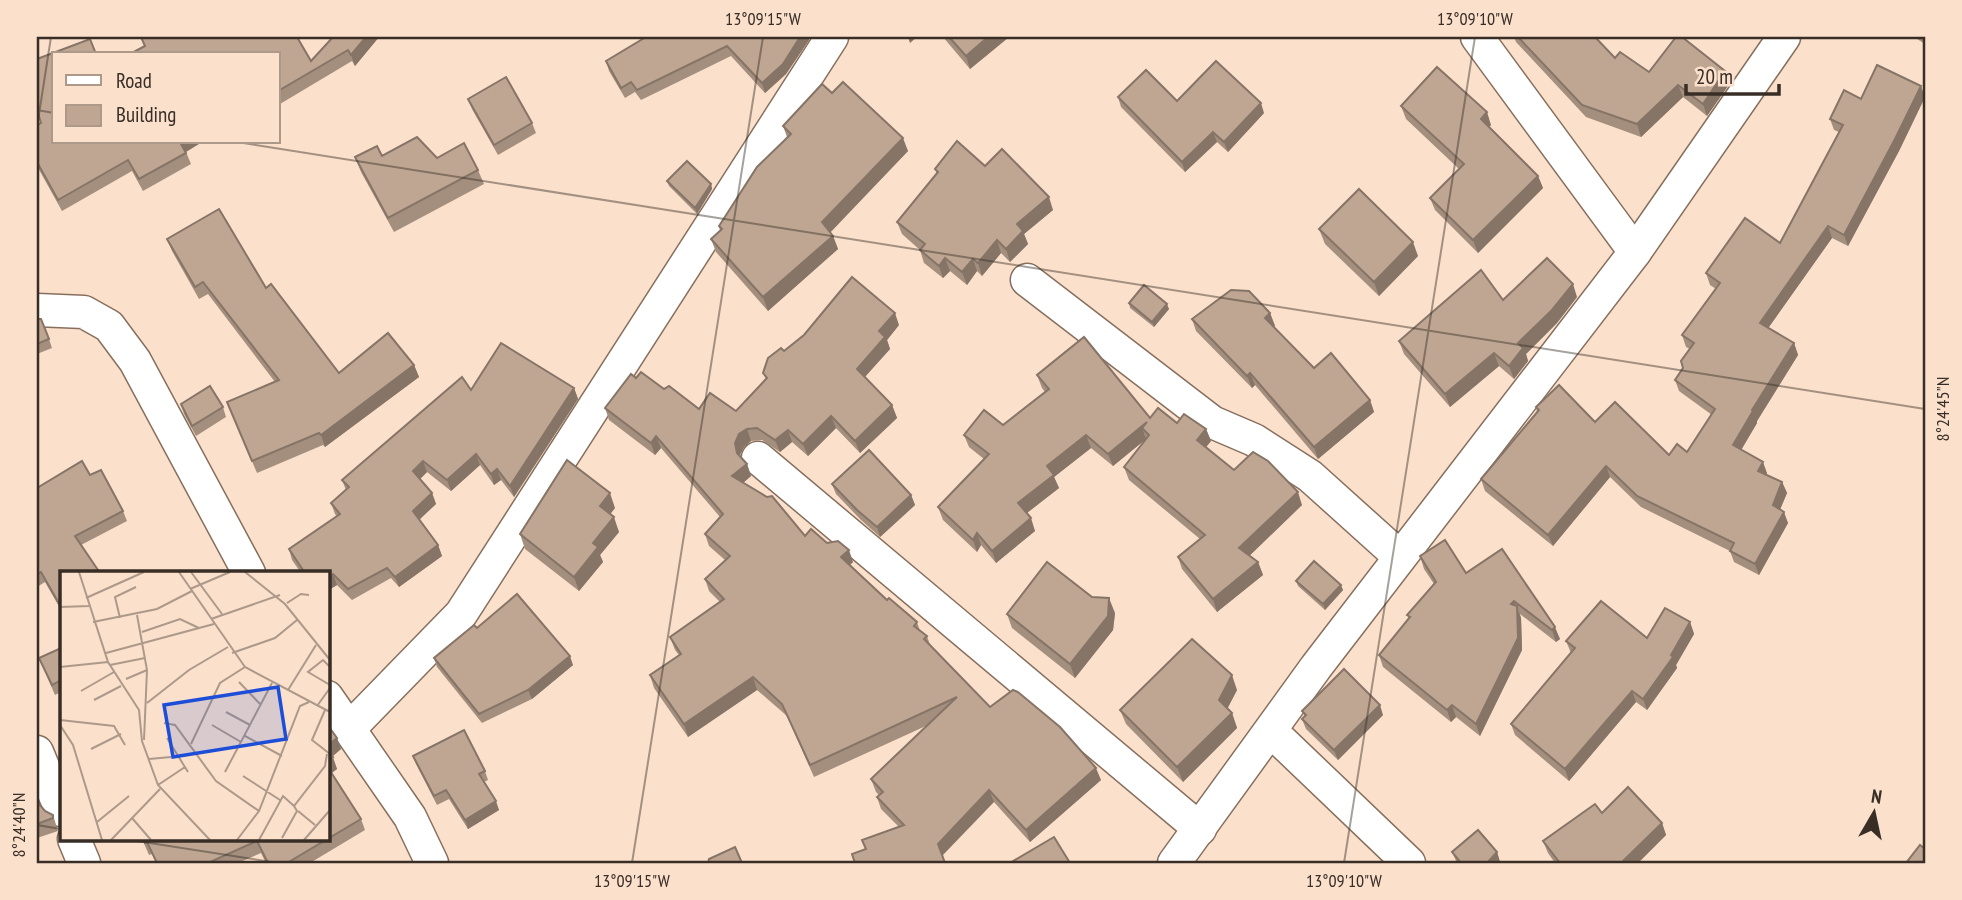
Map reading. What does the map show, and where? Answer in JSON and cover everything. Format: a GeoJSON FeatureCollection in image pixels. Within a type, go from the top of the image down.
{"type":"FeatureCollection","features":[{"type":"Feature","properties":{"kind":"street"},"geometry":{"type":"LineString","coordinates":[[349,729],[461,614],[832,37]]}},
{"type":"Feature","properties":{"kind":"street"},"geometry":{"type":"LineString","coordinates":[[1478,37],[1635,252]]}},
{"type":"Feature","properties":{"kind":"street"},"geometry":{"type":"LineString","coordinates":[[1174,863],[1316,667],[1635,252],[1784,37]]}},
{"type":"Feature","properties":{"kind":"street"},"geometry":{"type":"LineString","coordinates":[[1027,280],[1212,422],[1254,440],[1310,477],[1400,557]]}},
{"type":"Feature","properties":{"kind":"street"},"geometry":{"type":"LineString","coordinates":[[37,310],[84,312],[109,326],[135,361],[248,571]]}},
{"type":"Feature","properties":{"kind":"street"},"geometry":{"type":"LineString","coordinates":[[758,458],[1200,829]]}},
{"type":"Feature","properties":{"kind":"street"},"geometry":{"type":"LineString","coordinates":[[329,700],[410,817],[432,863]]}},
{"type":"Feature","properties":{"kind":"street"},"geometry":{"type":"LineString","coordinates":[[1271,731],[1409,863]]}},
{"type":"Feature","properties":{"kind":"street"},"geometry":{"type":"LineString","coordinates":[[37,752],[60,808]]}},
{"type":"Feature","properties":{"kind":"street"},"geometry":{"type":"LineString","coordinates":[[75,841],[84,863]]}},
{"type":"Feature","properties":{"kind":"building"},"geometry":{"type":"Polygon","coordinates":[[[141,37],[297,37],[311,61],[333,37],[366,37],[351,55],[348,50],[280,90],[280,52],[134,52],[145,46],[141,37]]]}},
{"type":"Feature","properties":{"kind":"building"},"geometry":{"type":"Polygon","coordinates":[[[646,37],[800,37],[783,64],[762,83],[727,46],[637,90],[631,82],[621,88],[606,61],[646,37]]]}},
{"type":"Feature","properties":{"kind":"building"},"geometry":{"type":"Polygon","coordinates":[[[949,37],[988,37],[966,56],[949,37]]]}},
{"type":"Feature","properties":{"kind":"building"},"geometry":{"type":"Polygon","coordinates":[[[1518,37],[1595,37],[1615,58],[1620,52],[1649,72],[1676,37],[1682,37],[1725,71],[1703,104],[1678,85],[1637,124],[1582,105],[1518,37]]]}},
{"type":"Feature","properties":{"kind":"building"},"geometry":{"type":"Polygon","coordinates":[[[90,39],[95,52],[56,52],[90,39]]]}},
{"type":"Feature","properties":{"kind":"building"},"geometry":{"type":"Polygon","coordinates":[[[52,53],[52,144],[181,144],[186,153],[139,179],[128,160],[58,200],[37,162],[37,125],[41,123],[37,110],[37,59],[52,53]]]}},
{"type":"Feature","properties":{"kind":"building"},"geometry":{"type":"Polygon","coordinates":[[[1216,61],[1261,103],[1224,142],[1213,132],[1182,162],[1118,97],[1146,70],[1177,101],[1216,61]]]}},
{"type":"Feature","properties":{"kind":"building"},"geometry":{"type":"Polygon","coordinates":[[[1877,65],[1921,86],[1844,235],[1828,226],[1760,323],[1794,343],[1733,445],[1763,462],[1758,471],[1782,482],[1773,505],[1784,512],[1755,564],[1730,551],[1734,543],[1637,496],[1606,466],[1548,535],[1481,479],[1539,410],[1536,407],[1559,385],[1595,422],[1615,402],[1669,455],[1677,444],[1687,452],[1715,409],[1675,380],[1683,368],[1681,361],[1694,343],[1682,335],[1720,283],[1706,273],[1745,218],[1780,243],[1843,125],[1830,119],[1844,90],[1861,99],[1877,65]]]}},
{"type":"Feature","properties":{"kind":"building"},"geometry":{"type":"Polygon","coordinates":[[[1437,67],[1487,112],[1481,119],[1538,176],[1473,240],[1430,198],[1464,164],[1401,106],[1437,67]]]}},
{"type":"Feature","properties":{"kind":"building"},"geometry":{"type":"Polygon","coordinates":[[[506,77],[532,123],[494,145],[468,99],[506,77]]]}},
{"type":"Feature","properties":{"kind":"building"},"geometry":{"type":"Polygon","coordinates":[[[843,82],[903,138],[822,222],[833,236],[763,297],[711,239],[722,229],[719,226],[757,167],[791,134],[783,126],[822,84],[832,93],[843,82]]]}},
{"type":"Feature","properties":{"kind":"building"},"geometry":{"type":"Polygon","coordinates":[[[417,137],[437,158],[464,143],[478,170],[388,218],[355,157],[377,146],[382,156],[417,137]]]}},
{"type":"Feature","properties":{"kind":"building"},"geometry":{"type":"Polygon","coordinates":[[[957,141],[985,166],[1002,149],[1049,197],[1017,224],[1023,231],[1006,249],[997,240],[978,263],[973,259],[962,272],[945,258],[939,266],[920,250],[925,244],[897,222],[938,172],[935,169],[957,141]]]}},
{"type":"Feature","properties":{"kind":"building"},"geometry":{"type":"Polygon","coordinates":[[[687,161],[711,184],[695,208],[667,181],[687,161]]]}},
{"type":"Feature","properties":{"kind":"building"},"geometry":{"type":"Polygon","coordinates":[[[1359,189],[1413,242],[1374,282],[1319,229],[1359,189]]]}},
{"type":"Feature","properties":{"kind":"building"},"geometry":{"type":"Polygon","coordinates":[[[219,209],[266,288],[271,284],[339,373],[388,333],[414,365],[321,435],[319,433],[252,461],[227,402],[279,380],[203,282],[195,287],[167,239],[219,209]]]}},
{"type":"Feature","properties":{"kind":"building"},"geometry":{"type":"Polygon","coordinates":[[[1547,258],[1573,284],[1552,310],[1518,343],[1523,348],[1509,366],[1494,353],[1445,394],[1399,341],[1481,270],[1503,300],[1547,258]]]}},
{"type":"Feature","properties":{"kind":"building"},"geometry":{"type":"Polygon","coordinates":[[[852,277],[895,313],[879,331],[885,337],[857,369],[892,405],[855,441],[831,416],[803,444],[788,430],[775,440],[757,428],[747,429],[739,434],[735,443],[737,453],[747,464],[732,476],[767,497],[772,496],[805,536],[811,529],[827,543],[838,541],[849,550],[841,557],[887,600],[889,598],[917,622],[914,626],[927,636],[924,639],[990,707],[1013,690],[1018,692],[1060,727],[1096,768],[1026,830],[989,790],[938,844],[945,863],[855,863],[852,854],[866,849],[862,840],[904,825],[877,797],[883,792],[871,779],[957,697],[810,765],[782,704],[753,677],[684,724],[650,675],[681,654],[670,637],[724,599],[705,579],[730,556],[705,534],[723,514],[656,436],[651,443],[605,408],[631,374],[636,378],[641,372],[664,389],[669,386],[699,409],[710,393],[736,411],[767,378],[763,373],[768,358],[781,348],[784,351],[804,335],[852,277]]]}},
{"type":"Feature","properties":{"kind":"building"},"geometry":{"type":"Polygon","coordinates":[[[1144,285],[1167,304],[1152,322],[1129,303],[1144,285]]]}},
{"type":"Feature","properties":{"kind":"building"},"geometry":{"type":"Polygon","coordinates":[[[1231,290],[1249,291],[1270,313],[1265,318],[1314,368],[1331,353],[1370,400],[1314,447],[1250,373],[1247,376],[1192,319],[1231,290]]]}},
{"type":"Feature","properties":{"kind":"building"},"geometry":{"type":"Polygon","coordinates":[[[37,319],[41,319],[49,339],[37,344],[37,319]]]}},
{"type":"Feature","properties":{"kind":"building"},"geometry":{"type":"Polygon","coordinates":[[[1084,337],[1150,418],[1158,408],[1177,423],[1184,414],[1206,429],[1197,440],[1234,470],[1253,452],[1268,461],[1298,492],[1239,548],[1258,562],[1213,599],[1178,557],[1205,535],[1124,467],[1149,435],[1142,428],[1147,422],[1108,454],[1086,435],[1047,466],[1054,475],[1018,503],[1031,518],[992,551],[977,533],[973,540],[938,507],[989,454],[964,435],[984,410],[1003,425],[1049,389],[1037,375],[1084,337]]]}},
{"type":"Feature","properties":{"kind":"building"},"geometry":{"type":"Polygon","coordinates":[[[501,343],[574,388],[510,486],[497,469],[491,474],[476,454],[447,480],[423,461],[413,471],[432,493],[413,511],[438,545],[395,577],[387,568],[348,589],[333,574],[329,577],[329,571],[304,571],[289,549],[340,514],[331,503],[349,487],[342,480],[462,377],[471,390],[501,343]]]}},
{"type":"Feature","properties":{"kind":"building"},"geometry":{"type":"Polygon","coordinates":[[[210,386],[223,407],[192,426],[181,404],[210,386]]]}},
{"type":"Feature","properties":{"kind":"building"},"geometry":{"type":"Polygon","coordinates":[[[869,450],[911,495],[877,527],[832,484],[869,450]]]}},
{"type":"Feature","properties":{"kind":"building"},"geometry":{"type":"Polygon","coordinates":[[[567,460],[610,493],[600,506],[614,517],[593,543],[598,547],[574,577],[520,534],[567,460]]]}},
{"type":"Feature","properties":{"kind":"building"},"geometry":{"type":"Polygon","coordinates":[[[82,461],[90,475],[101,470],[123,511],[75,536],[99,571],[60,571],[60,605],[41,572],[37,574],[37,488],[82,461]]]}},
{"type":"Feature","properties":{"kind":"building"},"geometry":{"type":"Polygon","coordinates":[[[1445,540],[1466,573],[1502,549],[1555,627],[1552,630],[1514,601],[1511,604],[1517,606],[1518,638],[1476,724],[1452,705],[1447,710],[1379,655],[1410,617],[1407,615],[1436,582],[1420,556],[1445,540]]]}},
{"type":"Feature","properties":{"kind":"building"},"geometry":{"type":"Polygon","coordinates":[[[1314,561],[1341,585],[1323,604],[1296,581],[1314,561]]]}},
{"type":"Feature","properties":{"kind":"building"},"geometry":{"type":"Polygon","coordinates":[[[1047,562],[1092,597],[1109,598],[1108,616],[1070,664],[1007,614],[1047,562]]]}},
{"type":"Feature","properties":{"kind":"building"},"geometry":{"type":"Polygon","coordinates":[[[517,594],[570,656],[528,690],[479,714],[434,658],[474,625],[477,628],[517,594]]]}},
{"type":"Feature","properties":{"kind":"building"},"geometry":{"type":"Polygon","coordinates":[[[1601,601],[1647,638],[1665,608],[1690,622],[1671,655],[1673,657],[1643,699],[1632,691],[1565,769],[1511,724],[1575,648],[1566,641],[1601,601]]]}},
{"type":"Feature","properties":{"kind":"building"},"geometry":{"type":"Polygon","coordinates":[[[1192,639],[1232,675],[1219,700],[1232,713],[1177,767],[1120,710],[1192,639]]]}},
{"type":"Feature","properties":{"kind":"building"},"geometry":{"type":"Polygon","coordinates":[[[60,648],[60,681],[52,685],[39,658],[60,648]]]}},
{"type":"Feature","properties":{"kind":"building"},"geometry":{"type":"Polygon","coordinates":[[[1344,669],[1380,705],[1334,750],[1302,719],[1306,715],[1302,711],[1344,669]]]}},
{"type":"Feature","properties":{"kind":"building"},"geometry":{"type":"Polygon","coordinates":[[[329,727],[337,738],[329,744],[329,727]]]}},
{"type":"Feature","properties":{"kind":"building"},"geometry":{"type":"Polygon","coordinates":[[[464,730],[485,771],[479,774],[496,801],[465,820],[446,790],[434,796],[413,756],[464,730]]]}},
{"type":"Feature","properties":{"kind":"building"},"geometry":{"type":"Polygon","coordinates":[[[329,769],[361,819],[329,838],[329,769]]]}},
{"type":"Feature","properties":{"kind":"building"},"geometry":{"type":"Polygon","coordinates":[[[1628,787],[1662,823],[1621,863],[1560,863],[1543,841],[1595,804],[1602,813],[1628,787]]]}},
{"type":"Feature","properties":{"kind":"building"},"geometry":{"type":"Polygon","coordinates":[[[37,798],[39,804],[53,815],[53,818],[37,824],[37,798]]]}},
{"type":"Feature","properties":{"kind":"building"},"geometry":{"type":"Polygon","coordinates":[[[1478,830],[1497,852],[1487,863],[1461,863],[1452,852],[1478,830]]]}},
{"type":"Feature","properties":{"kind":"building"},"geometry":{"type":"Polygon","coordinates":[[[1054,837],[1070,863],[1010,863],[1054,837]]]}},
{"type":"Feature","properties":{"kind":"building"},"geometry":{"type":"Polygon","coordinates":[[[144,841],[257,841],[208,863],[157,863],[147,842],[144,841]]]}},
{"type":"Feature","properties":{"kind":"building"},"geometry":{"type":"Polygon","coordinates":[[[257,841],[324,841],[287,863],[268,863],[257,841]]]}},
{"type":"Feature","properties":{"kind":"building"},"geometry":{"type":"Polygon","coordinates":[[[1920,845],[1925,849],[1925,863],[1906,863],[1920,845]]]}},
{"type":"Feature","properties":{"kind":"building"},"geometry":{"type":"Polygon","coordinates":[[[735,847],[742,863],[708,863],[709,859],[735,847]]]}}]}
